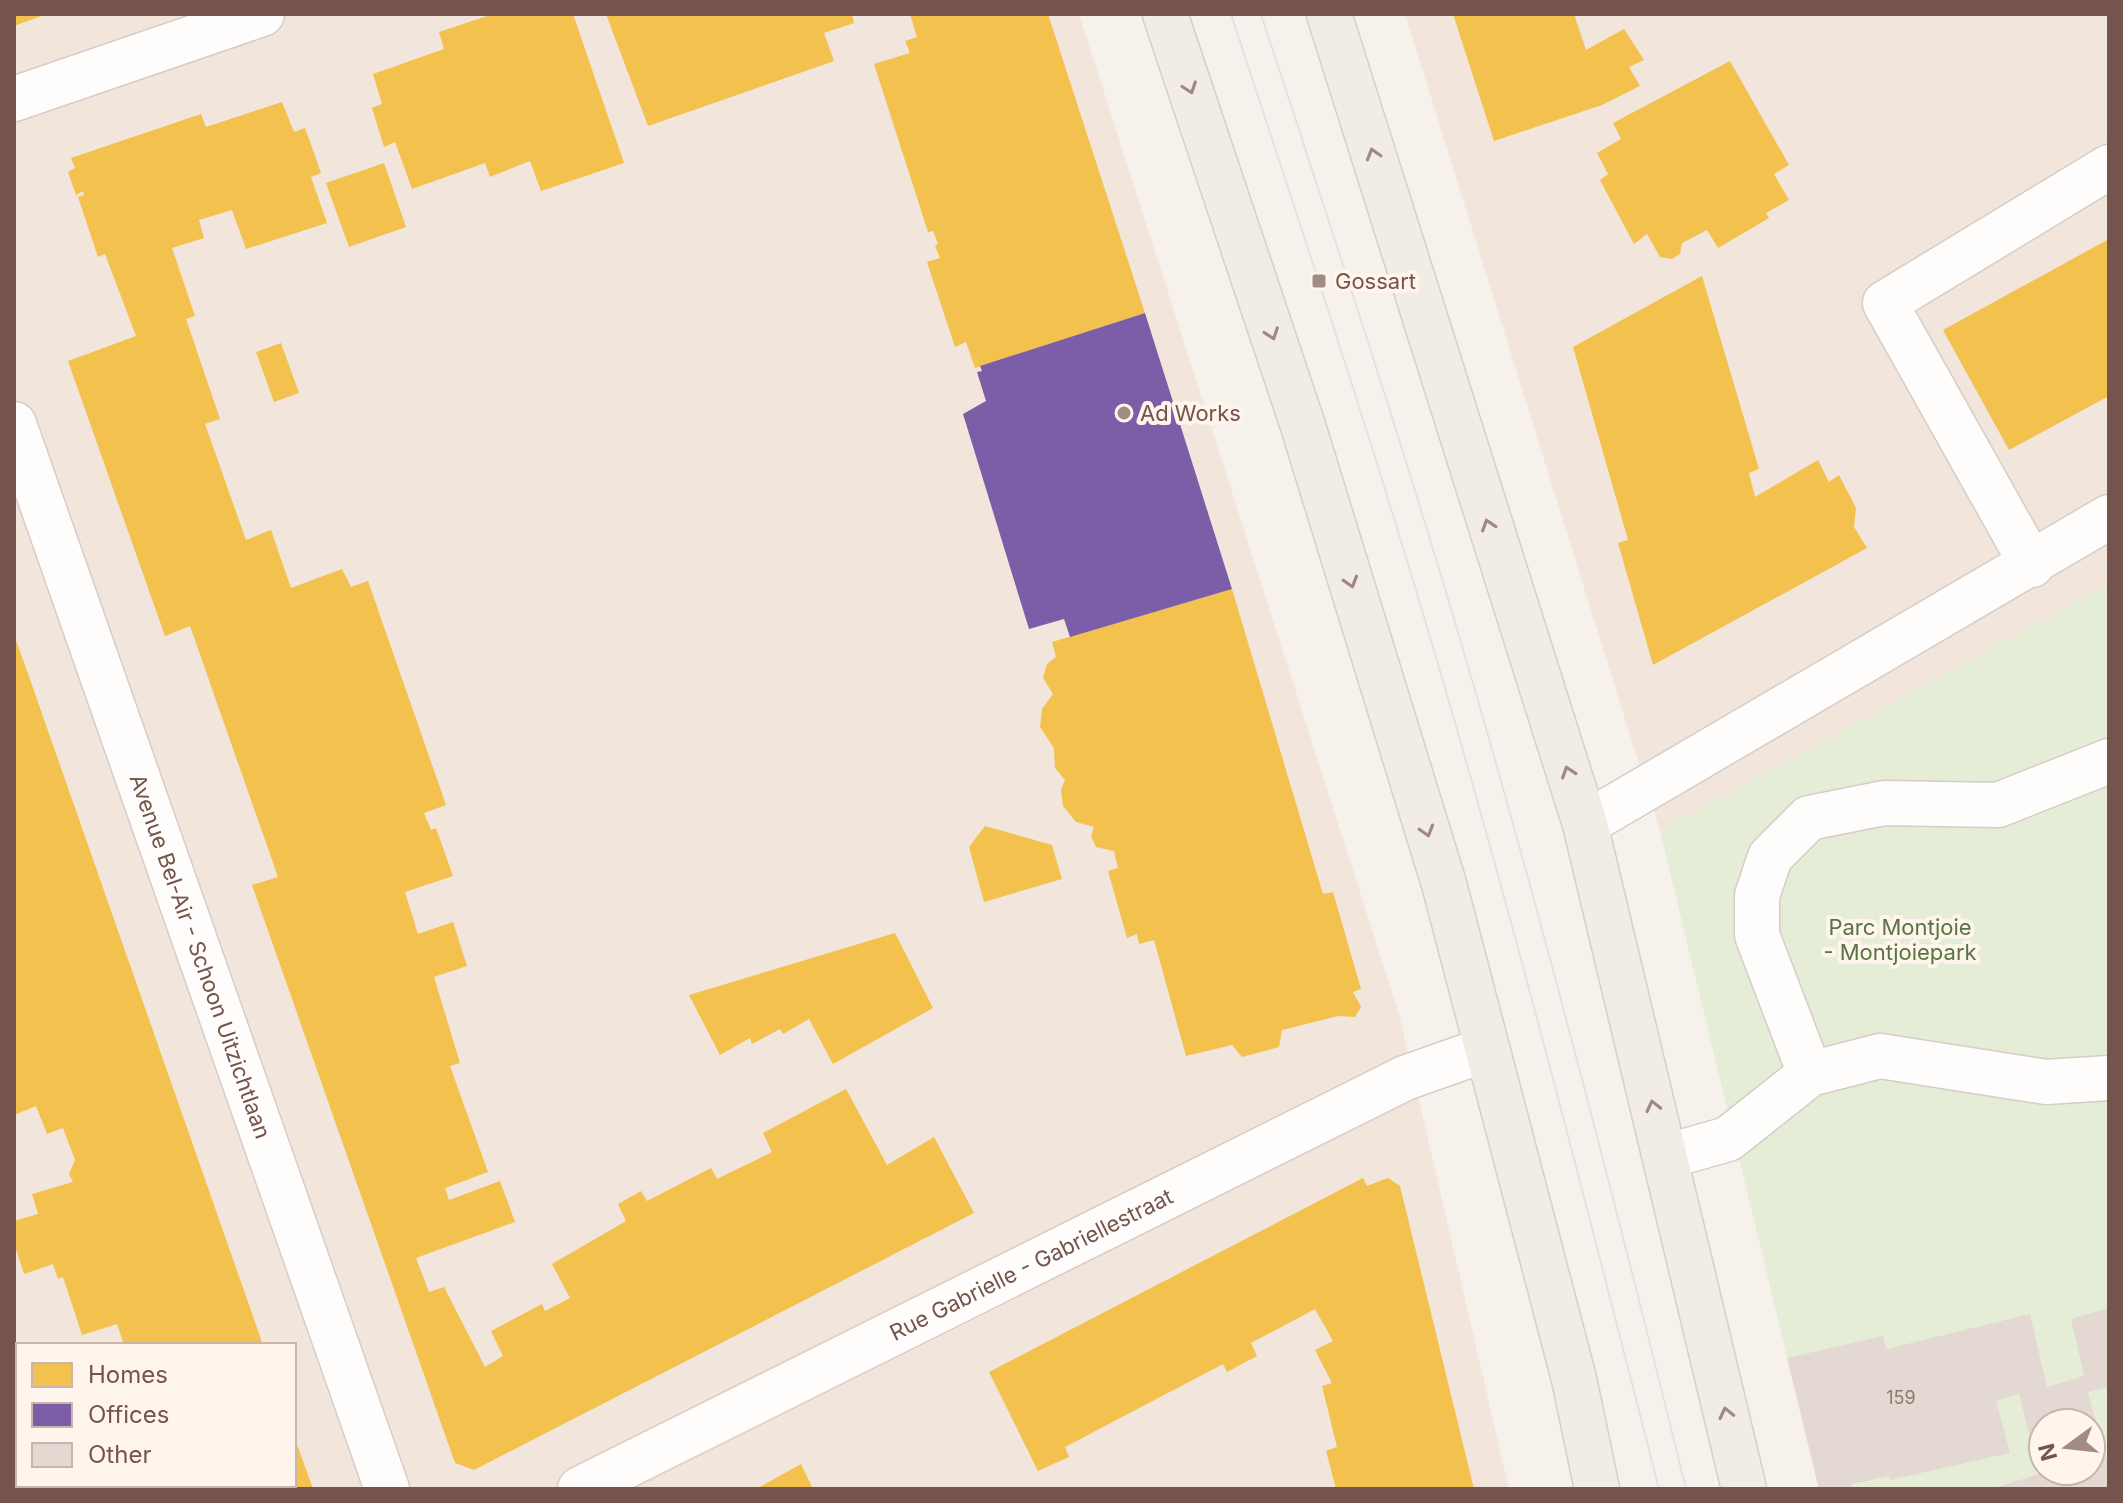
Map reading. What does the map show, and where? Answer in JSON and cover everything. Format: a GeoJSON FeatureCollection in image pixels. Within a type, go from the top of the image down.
{"type":"FeatureCollection","features":[{"type":"Feature","properties":{"kind":"main road"},"geometry":{"type":"LineString","coordinates":[[1165,14],[1308,441],[1444,884],[1574,1379],[1597,1489]]}},
{"type":"Feature","properties":{"kind":"main road"},"geometry":{"type":"LineString","coordinates":[[1329,14],[1585,824],[1744,1489]]}},
{"type":"Feature","properties":{"kind":"street"},"geometry":{"type":"LineString","coordinates":[[14,99],[262,14]]}},
{"type":"Feature","properties":{"kind":"street"},"geometry":{"type":"LineString","coordinates":[[2032,565],[1885,303],[2109,167]]}},
{"type":"Feature","properties":{"kind":"street","name":"Avenue Bel-Air - Schoon Uitzichtlaan"},"geometry":{"type":"LineString","coordinates":[[14,424],[387,1489]]}},
{"type":"Feature","properties":{"kind":"street"},"geometry":{"type":"LineString","coordinates":[[1585,824],[2032,565],[2109,517]]}},
{"type":"Feature","properties":{"kind":"street"},"geometry":{"type":"LineString","coordinates":[[1810,1074],[1757,935],[1757,896],[1770,857],[1809,818],[1884,803],[1998,805],[2109,761]]}},
{"type":"Feature","properties":{"kind":"street","name":"Rue Gabrielle - Gabriellestraat"},"geometry":{"type":"LineString","coordinates":[[580,1489],[1405,1078],[1487,1049]]}},
{"type":"Feature","properties":{"kind":"street"},"geometry":{"type":"LineString","coordinates":[[1665,1157],[1728,1139],[1810,1074],[1880,1056],[2046,1082],[2109,1078]]}},
{"type":"Feature","properties":{"kind":"shaded area"},"geometry":{"type":"Polygon","coordinates":[[[14,14],[1079,14],[1399,1014],[1509,1489],[14,1489],[14,14]]]}},
{"type":"Feature","properties":{"kind":"shaded area"},"geometry":{"type":"Polygon","coordinates":[[[1405,14],[2109,14],[2109,584],[1660,831],[1405,14]]]}},
{"type":"Feature","properties":{"kind":"green space","name":"Parc Montjoie - Montjoiepark"},"geometry":{"type":"Polygon","coordinates":[[[2109,584],[2109,1489],[1819,1489],[1660,831],[2109,584]]]}},
{"type":"Feature","properties":{"kind":"building: Homes"},"geometry":{"type":"Polygon","coordinates":[[[14,14],[47,14],[14,26],[14,14]]]}},
{"type":"Feature","properties":{"kind":"building: Homes"},"geometry":{"type":"Polygon","coordinates":[[[493,14],[573,14],[624,163],[541,191],[530,161],[490,177],[485,163],[412,189],[395,142],[384,147],[372,108],[382,104],[373,74],[444,49],[439,32],[493,14]]]}},
{"type":"Feature","properties":{"kind":"building: Homes"},"geometry":{"type":"Polygon","coordinates":[[[606,14],[852,14],[854,23],[824,33],[834,61],[648,126],[606,14]]]}},
{"type":"Feature","properties":{"kind":"building: Homes"},"geometry":{"type":"Polygon","coordinates":[[[910,14],[1048,14],[1145,313],[975,368],[966,342],[955,347],[927,262],[940,258],[935,246],[938,244],[933,231],[928,232],[874,64],[910,53],[905,41],[917,37],[910,14]]]}},
{"type":"Feature","properties":{"kind":"building: Homes"},"geometry":{"type":"Polygon","coordinates":[[[1453,14],[1574,14],[1586,50],[1624,29],[1644,60],[1629,67],[1640,86],[1602,105],[1494,141],[1453,14]]]}},
{"type":"Feature","properties":{"kind":"building: Homes"},"geometry":{"type":"Polygon","coordinates":[[[1730,61],[1789,165],[1774,174],[1789,200],[1766,213],[1769,218],[1718,248],[1707,230],[1682,243],[1680,254],[1672,259],[1660,257],[1647,234],[1634,244],[1600,180],[1608,174],[1597,153],[1621,139],[1613,123],[1730,61]]]}},
{"type":"Feature","properties":{"kind":"building: Homes"},"geometry":{"type":"Polygon","coordinates":[[[282,102],[294,132],[305,128],[321,173],[311,177],[327,223],[246,249],[232,210],[199,220],[204,238],[172,248],[195,316],[186,319],[220,419],[205,424],[246,540],[271,530],[291,588],[342,569],[351,587],[368,581],[446,805],[424,813],[431,830],[436,828],[453,876],[405,892],[418,934],[453,922],[467,966],[434,977],[460,1063],[450,1066],[488,1172],[445,1188],[449,1200],[500,1181],[515,1222],[416,1258],[429,1292],[444,1287],[485,1367],[503,1356],[491,1331],[542,1304],[545,1311],[570,1298],[552,1264],[626,1221],[618,1204],[641,1191],[647,1201],[711,1168],[717,1179],[772,1152],[763,1133],[846,1089],[887,1165],[934,1137],[974,1213],[474,1470],[455,1463],[252,885],[278,877],[190,626],[165,636],[68,361],[136,336],[105,254],[98,257],[78,197],[84,195],[83,191],[76,195],[68,172],[75,168],[71,158],[201,114],[206,127],[282,102]]]}},
{"type":"Feature","properties":{"kind":"building: Homes"},"geometry":{"type":"Polygon","coordinates":[[[384,163],[406,227],[349,247],[326,183],[384,163]]]}},
{"type":"Feature","properties":{"kind":"building: Homes"},"geometry":{"type":"Polygon","coordinates":[[[2109,239],[2109,396],[2009,450],[1943,330],[2109,239]]]}},
{"type":"Feature","properties":{"kind":"building: Homes"},"geometry":{"type":"Polygon","coordinates":[[[1702,276],[1759,469],[1749,473],[1755,497],[1818,460],[1829,482],[1839,475],[1856,508],[1854,527],[1867,548],[1653,665],[1618,543],[1628,540],[1573,347],[1702,276]]]}},
{"type":"Feature","properties":{"kind":"building: Homes"},"geometry":{"type":"Polygon","coordinates":[[[281,343],[299,393],[274,402],[256,352],[281,343]]]}},
{"type":"Feature","properties":{"kind":"building: Homes"},"geometry":{"type":"Polygon","coordinates":[[[1232,589],[1323,894],[1333,892],[1361,989],[1353,992],[1361,1007],[1355,1017],[1338,1016],[1282,1030],[1279,1047],[1242,1057],[1232,1045],[1186,1056],[1154,940],[1139,944],[1137,934],[1127,938],[1108,871],[1118,868],[1114,851],[1096,847],[1091,836],[1094,827],[1076,822],[1063,806],[1061,790],[1065,780],[1055,768],[1054,748],[1040,727],[1042,709],[1053,694],[1043,678],[1047,664],[1056,657],[1052,642],[1232,589]]]}},
{"type":"Feature","properties":{"kind":"building: Homes"},"geometry":{"type":"Polygon","coordinates":[[[14,635],[262,1343],[123,1343],[117,1324],[82,1335],[63,1277],[58,1279],[53,1264],[24,1274],[14,1243],[14,1221],[38,1214],[32,1194],[73,1182],[69,1174],[75,1160],[63,1128],[47,1134],[36,1106],[14,1115],[14,635]]]}},
{"type":"Feature","properties":{"kind":"building: Homes"},"geometry":{"type":"Polygon","coordinates":[[[985,826],[1052,845],[1062,879],[984,902],[969,847],[985,826]]]}},
{"type":"Feature","properties":{"kind":"building: Homes"},"geometry":{"type":"Polygon","coordinates":[[[895,933],[933,1008],[833,1064],[809,1019],[783,1034],[780,1029],[752,1044],[750,1038],[720,1055],[689,995],[895,933]]]}},
{"type":"Feature","properties":{"kind":"building: Homes"},"geometry":{"type":"Polygon","coordinates":[[[1363,1178],[1367,1186],[1388,1178],[1400,1186],[1474,1489],[1336,1489],[1326,1451],[1337,1447],[1322,1386],[1332,1383],[1315,1350],[1333,1341],[1315,1309],[1251,1343],[1257,1356],[1227,1372],[1223,1364],[1065,1447],[1069,1457],[1038,1471],[989,1372],[1363,1178]]]}},
{"type":"Feature","properties":{"kind":"building: Homes"},"geometry":{"type":"Polygon","coordinates":[[[296,1442],[313,1489],[196,1489],[296,1487],[296,1442]]]}},
{"type":"Feature","properties":{"kind":"building: Homes"},"geometry":{"type":"Polygon","coordinates":[[[801,1464],[813,1489],[756,1489],[801,1464]]]}},
{"type":"Feature","properties":{"kind":"building: Offices"},"geometry":{"type":"Polygon","coordinates":[[[1145,313],[1232,589],[1070,637],[1064,619],[1029,629],[963,414],[986,401],[977,372],[982,371],[980,366],[1145,313]]]}},
{"type":"Feature","properties":{"kind":"building: Other"},"geometry":{"type":"Polygon","coordinates":[[[2109,1308],[2109,1387],[2088,1392],[2092,1407],[2027,1407],[2027,1426],[2019,1394],[1996,1401],[2010,1453],[1890,1480],[1889,1476],[1852,1484],[1853,1489],[1819,1489],[1787,1358],[1883,1336],[1886,1349],[2030,1314],[2047,1387],[2084,1376],[2071,1319],[2109,1308]]]}},
{"type":"Feature","properties":{"kind":"building: Other"},"geometry":{"type":"Polygon","coordinates":[[[2107,1457],[2109,1489],[1991,1489],[2027,1478],[2027,1487],[2107,1487],[2107,1457]]]}},
{"type":"Feature","properties":{"kind":"tram line"},"geometry":{"type":"LineString","coordinates":[[1231,14],[1360,408],[1433,647],[1522,961],[1659,1489]]}},
{"type":"Feature","properties":{"kind":"tram line"},"geometry":{"type":"LineString","coordinates":[[1261,14],[1363,326],[1491,745],[1578,1062],[1686,1489]]}},
{"type":"Feature","properties":{"kind":"place","name":"Gossart"},"geometry":{"type":"Point","coordinates":[1319,281]}},
{"type":"Feature","properties":{"kind":"place","name":"Ad Works"},"geometry":{"type":"Point","coordinates":[1124,413]}}]}
